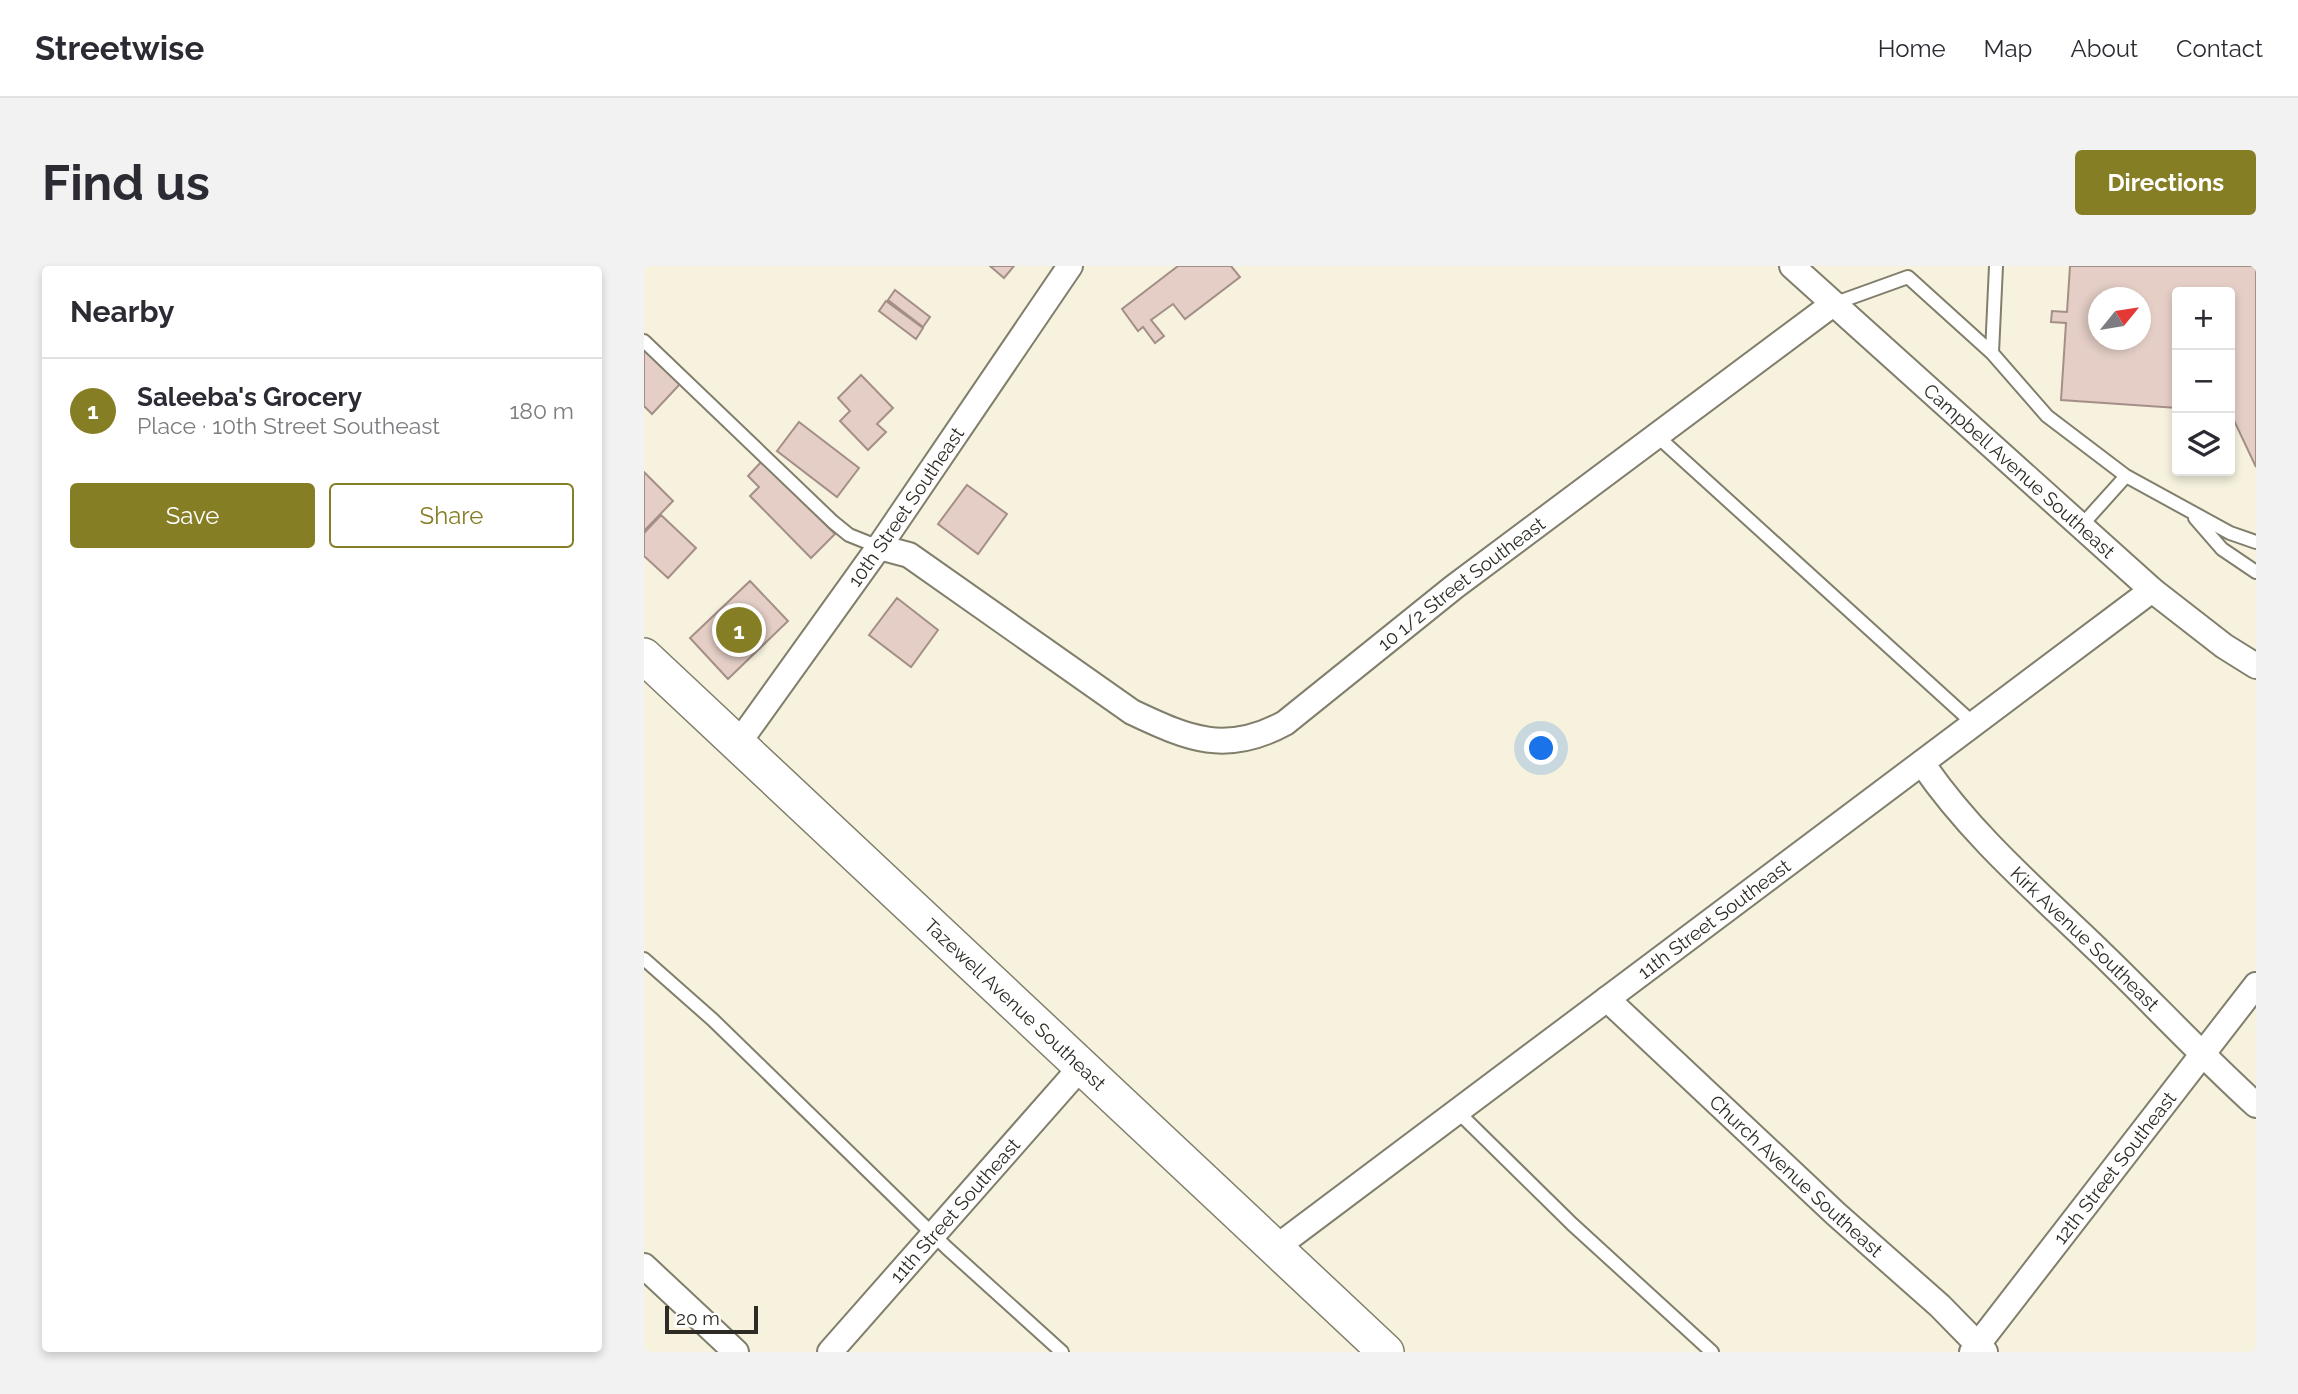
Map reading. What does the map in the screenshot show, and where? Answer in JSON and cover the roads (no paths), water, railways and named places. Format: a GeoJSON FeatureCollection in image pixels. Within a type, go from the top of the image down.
{"type":"FeatureCollection","features":[{"type":"Feature","properties":{"kind":"street","name":"Campbell Avenue Southeast"},"geometry":{"type":"LineString","coordinates":[[1792,266],[2152,590],[2224,646],[2256,666]]}},
{"type":"Feature","properties":{"kind":"street","name":"10th Street Southeast"},"geometry":{"type":"LineString","coordinates":[[737,745],[879,547],[1067,267]]}},
{"type":"Feature","properties":{"kind":"street","name":"10 1/2 Street Southeast"},"geometry":{"type":"LineString","coordinates":[[879,547],[909,555],[1132,712],[1172,731],[1208,741],[1235,742],[1261,736],[1285,723],[1454,587],[1833,304]]}},
{"type":"Feature","properties":{"kind":"street","name":"11th Street Southeast"},"geometry":{"type":"LineString","coordinates":[[1274,1249],[2152,590]]}},
{"type":"Feature","properties":{"kind":"street","name":"Tazewell Avenue Southeast"},"geometry":{"type":"LineString","coordinates":[[644,656],[1386,1352]]}},
{"type":"Feature","properties":{"kind":"street","name":"Kirk Avenue Southeast"},"geometry":{"type":"LineString","coordinates":[[1922,763],[1945,796],[1985,841],[2132,983],[2201,1055],[2256,1105]]}},
{"type":"Feature","properties":{"kind":"street","name":"12th Street Southeast"},"geometry":{"type":"LineString","coordinates":[[1978,1350],[2256,985]]}},
{"type":"Feature","properties":{"kind":"street","name":"Church Avenue Southeast"},"geometry":{"type":"LineString","coordinates":[[1608,999],[1978,1350]]}},
{"type":"Feature","properties":{"kind":"street","name":"11th Street Southeast"},"geometry":{"type":"LineString","coordinates":[[830,1352],[1081,1067]]}},
{"type":"Feature","properties":{"kind":"street"},"geometry":{"type":"LineString","coordinates":[[644,1266],[736,1352]]}},
{"type":"Feature","properties":{"kind":"lane"},"geometry":{"type":"LineString","coordinates":[[1992,353],[1996,266]]}},
{"type":"Feature","properties":{"kind":"lane"},"geometry":{"type":"LineString","coordinates":[[1833,304],[1908,277],[1992,353],[2047,416],[2126,476],[2230,533],[2256,542]]}},
{"type":"Feature","properties":{"kind":"lane"},"geometry":{"type":"LineString","coordinates":[[644,341],[833,522],[849,535],[879,547]]}},
{"type":"Feature","properties":{"kind":"lane"},"geometry":{"type":"LineString","coordinates":[[1657,436],[1974,724]]}},
{"type":"Feature","properties":{"kind":"lane"},"geometry":{"type":"LineString","coordinates":[[2081,526],[2126,476]]}},
{"type":"Feature","properties":{"kind":"lane"},"geometry":{"type":"LineString","coordinates":[[2188,510],[2222,549],[2256,572]]}},
{"type":"Feature","properties":{"kind":"lane"},"geometry":{"type":"LineString","coordinates":[[644,959],[713,1020],[934,1235],[1062,1352]]}},
{"type":"Feature","properties":{"kind":"lane"},"geometry":{"type":"LineString","coordinates":[[1457,1111],[1572,1224],[1712,1352]]}},
{"type":"Feature","properties":{"kind":"place","name":"Saleeba's Grocery"},"geometry":{"type":"Point","coordinates":[739,630]}}]}
